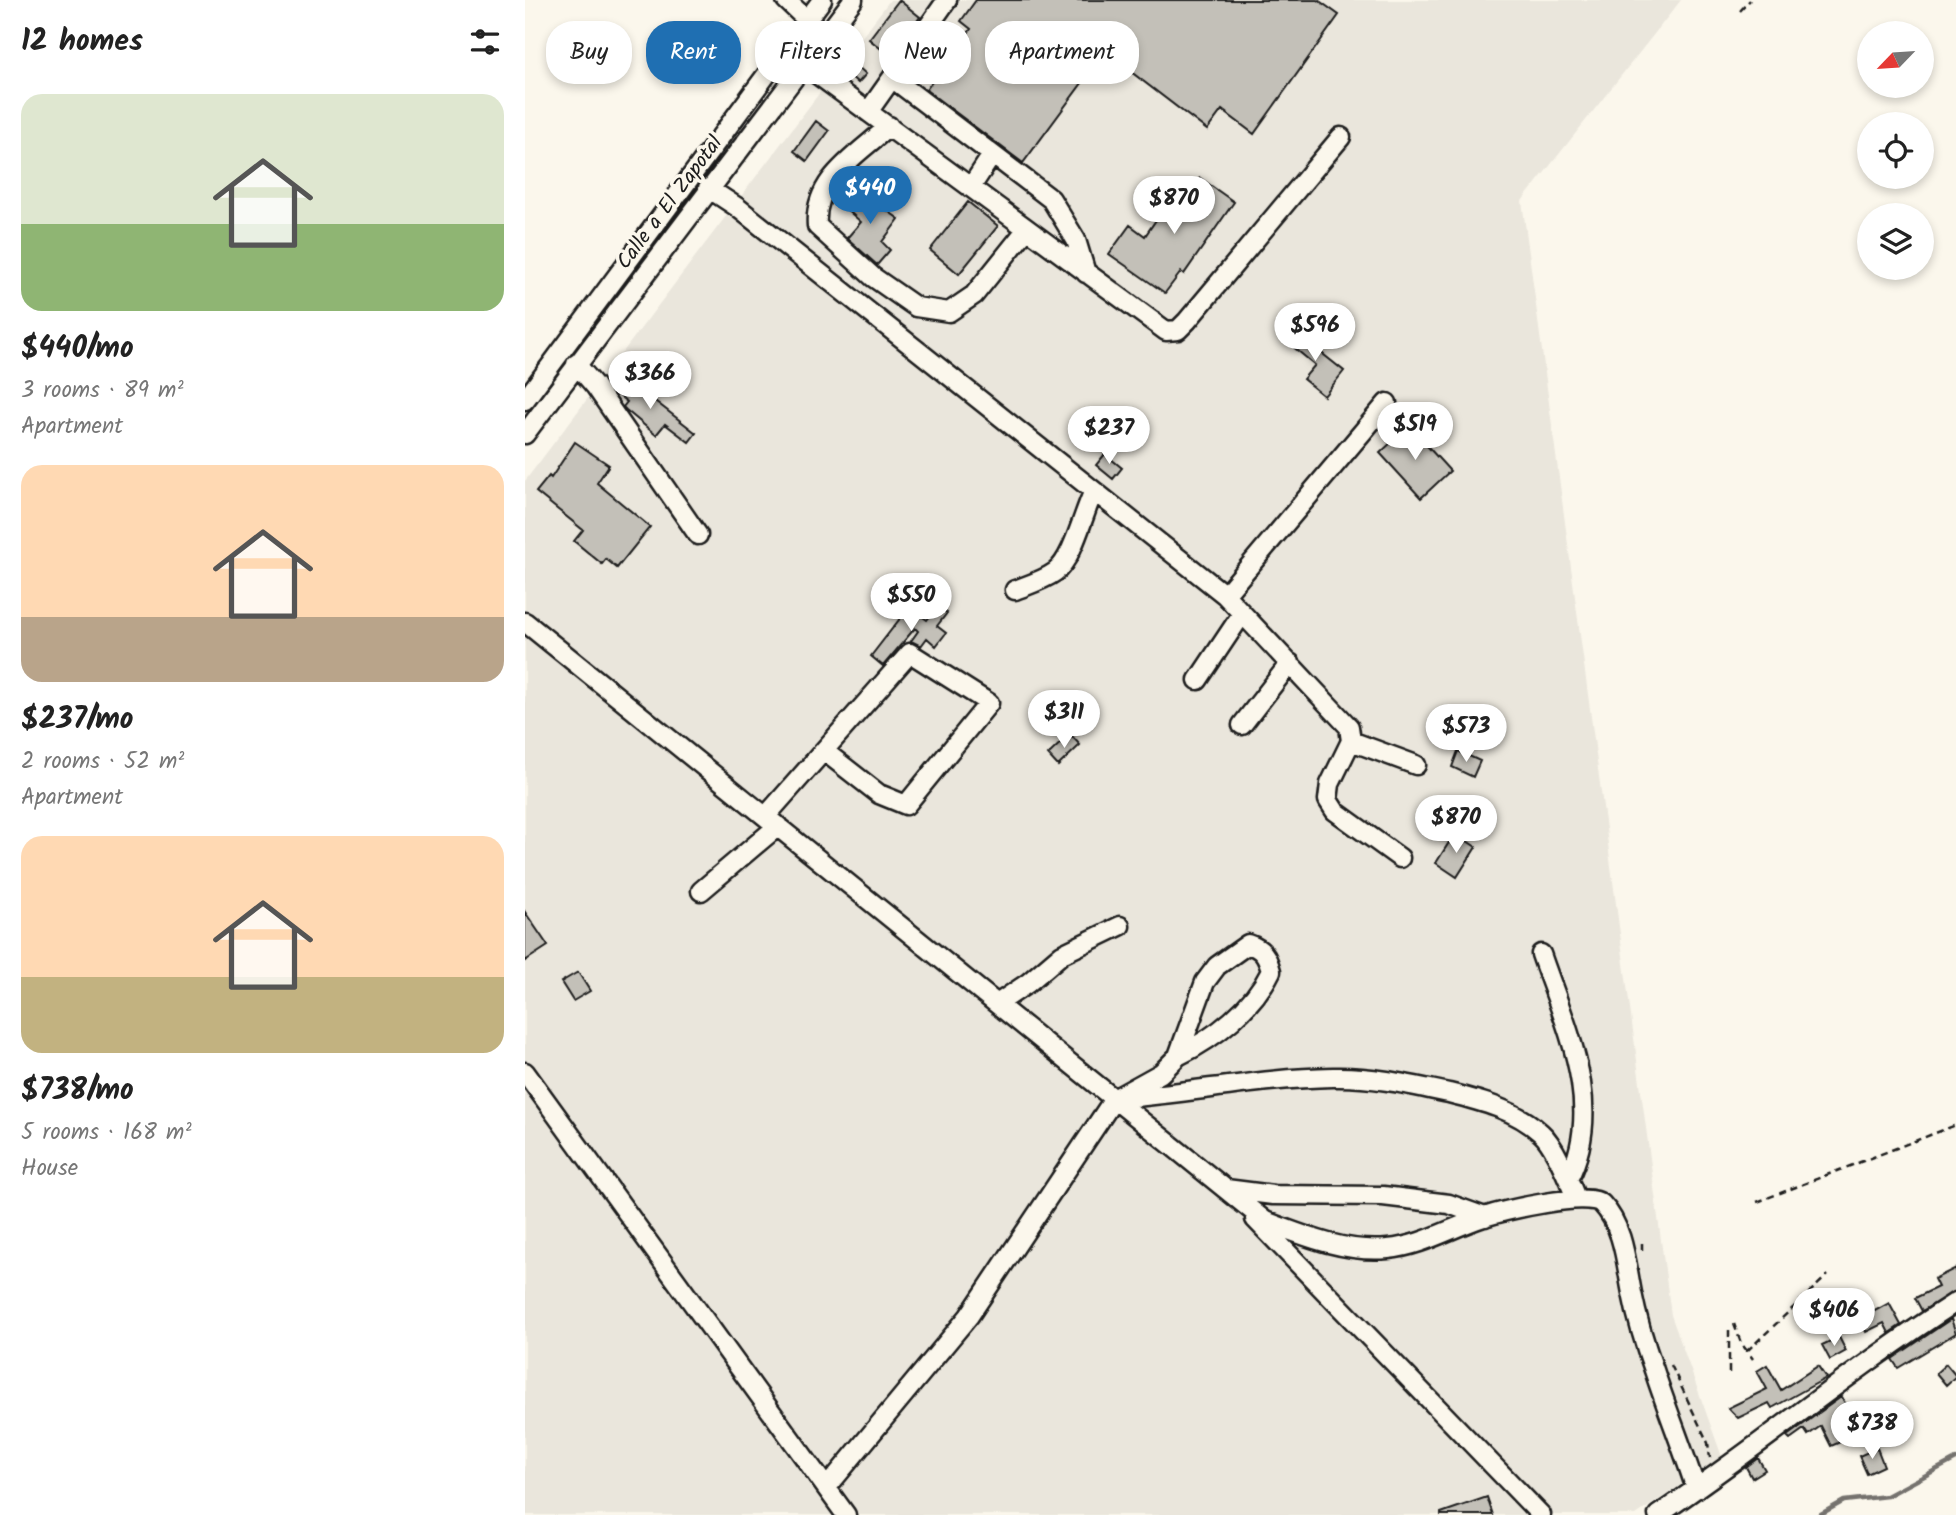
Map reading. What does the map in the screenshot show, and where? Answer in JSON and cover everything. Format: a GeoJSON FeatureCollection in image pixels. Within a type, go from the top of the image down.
{"type":"FeatureCollection","features":[{"type":"Feature","properties":{"kind":"street"},"geometry":{"type":"LineString","coordinates":[[786,0],[807,20]]}},
{"type":"Feature","properties":{"kind":"street","name":"Calle a El Zapotal"},"geometry":{"type":"LineString","coordinates":[[525,400],[822,0]]}},
{"type":"Feature","properties":{"kind":"street","name":"Calle a El Zapotal"},"geometry":{"type":"LineString","coordinates":[[837,21],[853,0]]}},
{"type":"Feature","properties":{"kind":"street"},"geometry":{"type":"LineString","coordinates":[[932,21],[947,0]]}},
{"type":"Feature","properties":{"kind":"street","name":"Calle a El Zapotal"},"geometry":{"type":"LineString","coordinates":[[525,434],[788,84]]}},
{"type":"Feature","properties":{"kind":"street"},"geometry":{"type":"LineString","coordinates":[[830,84],[1166,331],[1178,330],[1341,137]]}},
{"type":"Feature","properties":{"kind":"street"},"geometry":{"type":"LineString","coordinates":[[868,112],[888,84]]}},
{"type":"Feature","properties":{"kind":"street"},"geometry":{"type":"LineString","coordinates":[[900,84],[1051,199],[1076,240],[1086,273]]}},
{"type":"Feature","properties":{"kind":"street"},"geometry":{"type":"LineString","coordinates":[[889,126],[825,184],[816,210],[817,226],[873,277],[916,307],[949,312],[974,295],[1027,229]]}},
{"type":"Feature","properties":{"kind":"street"},"geometry":{"type":"LineString","coordinates":[[971,187],[992,155]]}},
{"type":"Feature","properties":{"kind":"street"},"geometry":{"type":"LineString","coordinates":[[708,188],[737,207],[1093,493],[1225,595],[1349,727],[1351,741],[1330,784],[1328,800],[1335,811],[1400,858]]}},
{"type":"Feature","properties":{"kind":"street"},"geometry":{"type":"LineString","coordinates":[[576,364],[595,386],[698,536]]}},
{"type":"Feature","properties":{"kind":"street"},"geometry":{"type":"LineString","coordinates":[[1225,595],[1387,403]]}},
{"type":"Feature","properties":{"kind":"street"},"geometry":{"type":"LineString","coordinates":[[1015,590],[1057,571],[1071,552],[1081,517],[1093,493]]}},
{"type":"Feature","properties":{"kind":"street"},"geometry":{"type":"LineString","coordinates":[[525,614],[532,627],[1265,1221],[1306,1237],[1346,1246],[1388,1249],[1416,1243],[1485,1217],[1576,1198],[1601,1203],[1615,1224],[1654,1370],[1696,1489]]}},
{"type":"Feature","properties":{"kind":"street"},"geometry":{"type":"LineString","coordinates":[[1198,680],[1242,614]]}},
{"type":"Feature","properties":{"kind":"street"},"geometry":{"type":"LineString","coordinates":[[701,891],[772,821],[824,751],[910,653],[989,704],[907,805],[879,794],[824,751]]}},
{"type":"Feature","properties":{"kind":"street"},"geometry":{"type":"LineString","coordinates":[[1242,725],[1290,663]]}},
{"type":"Feature","properties":{"kind":"street"},"geometry":{"type":"LineString","coordinates":[[1351,741],[1416,765]]}},
{"type":"Feature","properties":{"kind":"street"},"geometry":{"type":"LineString","coordinates":[[997,1004],[1028,983],[1062,954],[1120,926]]}},
{"type":"Feature","properties":{"kind":"street"},"geometry":{"type":"LineString","coordinates":[[828,1486],[969,1316],[1114,1098],[1161,1073],[1178,1056],[1209,1037],[1245,1008],[1263,988],[1271,971],[1267,957],[1260,948],[1248,944],[1217,966],[1205,982],[1178,1056]]}},
{"type":"Feature","properties":{"kind":"street"},"geometry":{"type":"LineString","coordinates":[[1541,954],[1577,1055],[1582,1095],[1584,1129],[1576,1164],[1569,1179]]}},
{"type":"Feature","properties":{"kind":"street"},"geometry":{"type":"LineString","coordinates":[[525,1072],[828,1486],[846,1515]]}},
{"type":"Feature","properties":{"kind":"street"},"geometry":{"type":"LineString","coordinates":[[1114,1098],[1193,1093],[1267,1081],[1335,1077],[1398,1082],[1502,1108],[1528,1123],[1544,1135],[1569,1179],[1576,1198]]}},
{"type":"Feature","properties":{"kind":"street"},"geometry":{"type":"LineString","coordinates":[[1226,1189],[1273,1195],[1383,1196],[1449,1203],[1485,1217]]}},
{"type":"Feature","properties":{"kind":"street"},"geometry":{"type":"LineString","coordinates":[[1226,1189],[1541,1515]]}},
{"type":"Feature","properties":{"kind":"street"},"geometry":{"type":"LineString","coordinates":[[1658,1515],[1956,1302]]}},
{"type":"Feature","properties":{"kind":"path"},"geometry":{"type":"LineString","coordinates":[[1740,11],[1750,0]]}},
{"type":"Feature","properties":{"kind":"path"},"geometry":{"type":"LineString","coordinates":[[1757,1202],[1956,1125]]}},
{"type":"Feature","properties":{"kind":"path"},"geometry":{"type":"LineString","coordinates":[[1747,1351],[1828,1275]]}},
{"type":"Feature","properties":{"kind":"path"},"geometry":{"type":"LineString","coordinates":[[1734,1324],[1753,1359]]}},
{"type":"Feature","properties":{"kind":"path"},"geometry":{"type":"LineString","coordinates":[[1728,1330],[1729,1373]]}},
{"type":"Feature","properties":{"kind":"shaded area"},"geometry":{"type":"Polygon","coordinates":[[[890,0],[1681,0],[1522,201],[1671,1315],[1722,1457],[1636,1515],[525,1515],[525,481],[826,84],[865,84],[865,33],[890,0]]]}},
{"type":"Feature","properties":{"kind":"building"},"geometry":{"type":"Polygon","coordinates":[[[899,0],[920,17],[917,21],[883,21],[899,0]]]}},
{"type":"Feature","properties":{"kind":"building"},"geometry":{"type":"Polygon","coordinates":[[[976,0],[1318,0],[1339,15],[1254,134],[1222,110],[1207,130],[1139,78],[1139,21],[985,21],[985,84],[1081,84],[1023,163],[926,90],[930,84],[971,84],[971,21],[961,21],[976,0]]]}},
{"type":"Feature","properties":{"kind":"building"},"geometry":{"type":"Polygon","coordinates":[[[879,26],[879,47],[869,39],[879,26]]]}},
{"type":"Feature","properties":{"kind":"building"},"geometry":{"type":"Polygon","coordinates":[[[816,121],[829,131],[807,161],[794,151],[816,121]]]}},
{"type":"Feature","properties":{"kind":"building"},"geometry":{"type":"Polygon","coordinates":[[[1200,178],[1234,202],[1184,274],[1181,272],[1165,293],[1109,254],[1130,225],[1145,236],[1173,195],[1183,202],[1200,178]]]}},
{"type":"Feature","properties":{"kind":"building"},"geometry":{"type":"Polygon","coordinates":[[[857,189],[899,219],[882,242],[890,250],[877,265],[847,238],[861,222],[844,207],[857,189]]]}},
{"type":"Feature","properties":{"kind":"building"},"geometry":{"type":"Polygon","coordinates":[[[968,202],[998,226],[959,274],[930,250],[968,202]]]}},
{"type":"Feature","properties":{"kind":"building"},"geometry":{"type":"Polygon","coordinates":[[[1296,326],[1312,340],[1309,343],[1344,371],[1324,396],[1303,379],[1315,365],[1285,340],[1296,326]]]}},
{"type":"Feature","properties":{"kind":"building"},"geometry":{"type":"Polygon","coordinates":[[[624,377],[696,433],[689,442],[665,424],[656,435],[623,407],[627,402],[613,391],[624,377]]]}},
{"type":"Feature","properties":{"kind":"building"},"geometry":{"type":"Polygon","coordinates":[[[1409,426],[1450,471],[1421,498],[1380,453],[1409,426]]]}},
{"type":"Feature","properties":{"kind":"building"},"geometry":{"type":"Polygon","coordinates":[[[575,442],[609,465],[597,483],[650,527],[617,568],[606,559],[602,564],[574,541],[583,530],[536,492],[549,476],[551,478],[575,442]]]}},
{"type":"Feature","properties":{"kind":"building"},"geometry":{"type":"Polygon","coordinates":[[[1105,454],[1122,468],[1113,479],[1096,465],[1105,454]]]}},
{"type":"Feature","properties":{"kind":"building"},"geometry":{"type":"Polygon","coordinates":[[[938,606],[947,613],[937,626],[946,633],[936,646],[927,638],[921,646],[911,641],[918,631],[915,628],[883,666],[871,656],[909,607],[927,620],[938,606]]]}},
{"type":"Feature","properties":{"kind":"building"},"geometry":{"type":"Polygon","coordinates":[[[1070,734],[1080,745],[1058,766],[1048,755],[1070,734]]]}},
{"type":"Feature","properties":{"kind":"building"},"geometry":{"type":"Polygon","coordinates":[[[1458,751],[1480,761],[1473,777],[1452,767],[1458,751]]]}},
{"type":"Feature","properties":{"kind":"building"},"geometry":{"type":"Polygon","coordinates":[[[1455,833],[1476,847],[1457,877],[1436,863],[1455,833]]]}},
{"type":"Feature","properties":{"kind":"building"},"geometry":{"type":"Polygon","coordinates":[[[525,912],[548,946],[525,961],[525,912]]]}},
{"type":"Feature","properties":{"kind":"building"},"geometry":{"type":"Polygon","coordinates":[[[578,972],[590,991],[573,1001],[561,982],[578,972]]]}},
{"type":"Feature","properties":{"kind":"building"},"geometry":{"type":"Polygon","coordinates":[[[1956,1268],[1956,1291],[1922,1311],[1915,1298],[1938,1287],[1934,1279],[1956,1268]]]}},
{"type":"Feature","properties":{"kind":"building"},"geometry":{"type":"Polygon","coordinates":[[[1889,1303],[1901,1325],[1889,1333],[1884,1323],[1866,1332],[1860,1319],[1889,1303]]]}},
{"type":"Feature","properties":{"kind":"building"},"geometry":{"type":"Polygon","coordinates":[[[1951,1319],[1956,1333],[1898,1368],[1892,1359],[1951,1319]]]}},
{"type":"Feature","properties":{"kind":"building"},"geometry":{"type":"Polygon","coordinates":[[[1839,1337],[1846,1351],[1830,1360],[1822,1345],[1839,1337]]]}},
{"type":"Feature","properties":{"kind":"building"},"geometry":{"type":"Polygon","coordinates":[[[1946,1364],[1956,1376],[1946,1385],[1936,1373],[1946,1364]]]}},
{"type":"Feature","properties":{"kind":"building"},"geometry":{"type":"Polygon","coordinates":[[[1767,1365],[1781,1390],[1818,1366],[1826,1378],[1772,1408],[1769,1403],[1738,1418],[1728,1408],[1767,1389],[1757,1371],[1767,1365]]]}},
{"type":"Feature","properties":{"kind":"building"},"geometry":{"type":"Polygon","coordinates":[[[1841,1397],[1848,1407],[1833,1416],[1845,1440],[1831,1446],[1821,1426],[1808,1435],[1804,1429],[1790,1439],[1787,1436],[1841,1397]]]}},
{"type":"Feature","properties":{"kind":"building"},"geometry":{"type":"Polygon","coordinates":[[[1877,1448],[1884,1466],[1867,1474],[1859,1456],[1877,1448]]]}},
{"type":"Feature","properties":{"kind":"building"},"geometry":{"type":"Polygon","coordinates":[[[1758,1458],[1765,1470],[1752,1478],[1746,1467],[1758,1458]]]}},
{"type":"Feature","properties":{"kind":"building"},"geometry":{"type":"Polygon","coordinates":[[[1487,1497],[1493,1515],[1441,1515],[1441,1513],[1487,1497]]]}},
{"type":"Feature","properties":{"kind":"waterway"},"geometry":{"type":"LineString","coordinates":[[1819,1515],[1844,1501],[1887,1496],[1956,1459]]}}]}
